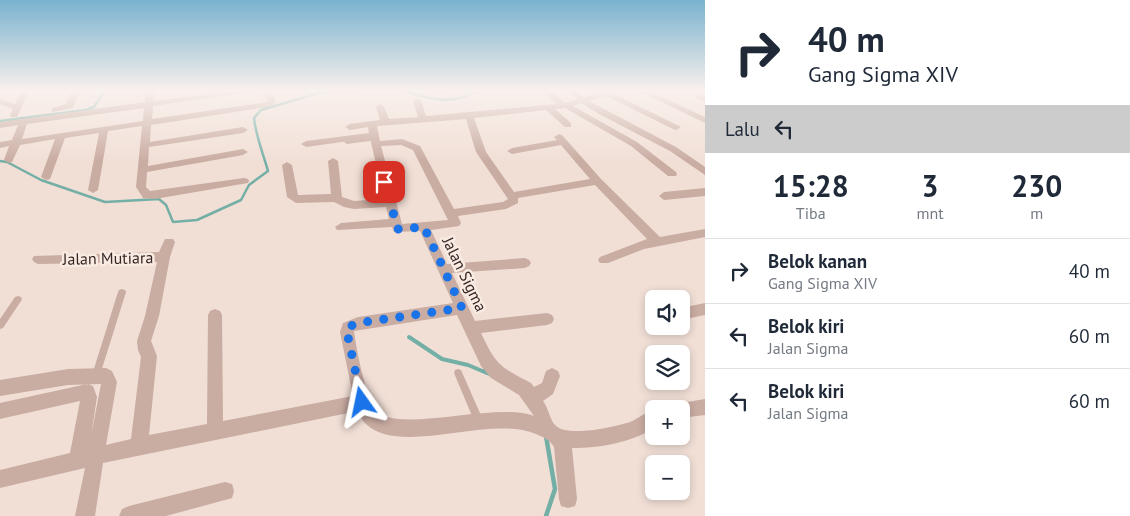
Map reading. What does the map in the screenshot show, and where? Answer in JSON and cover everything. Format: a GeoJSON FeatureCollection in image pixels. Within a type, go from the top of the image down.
{"type":"FeatureCollection","features":[{"type":"Feature","properties":{"kind":"street"},"geometry":{"type":"LineString","coordinates":[[0,125],[75,114]]}},
{"type":"Feature","properties":{"kind":"street"},"geometry":{"type":"LineString","coordinates":[[148,114],[141,187],[147,195],[155,196],[244,181]]}},
{"type":"Feature","properties":{"kind":"street"},"geometry":{"type":"LineString","coordinates":[[0,145],[205,114]]}},
{"type":"Feature","properties":{"kind":"street"},"geometry":{"type":"LineString","coordinates":[[383,114],[385,121]]}},
{"type":"Feature","properties":{"kind":"street"},"geometry":{"type":"LineString","coordinates":[[422,114],[424,120]]}},
{"type":"Feature","properties":{"kind":"street"},"geometry":{"type":"LineString","coordinates":[[385,121],[424,120],[486,114]]}},
{"type":"Feature","properties":{"kind":"street"},"geometry":{"type":"LineString","coordinates":[[556,114],[568,125]]}},
{"type":"Feature","properties":{"kind":"street"},"geometry":{"type":"LineString","coordinates":[[580,114],[634,144],[672,174]]}},
{"type":"Feature","properties":{"kind":"street"},"geometry":{"type":"LineString","coordinates":[[608,114],[694,162],[705,172]]}},
{"type":"Feature","properties":{"kind":"street"},"geometry":{"type":"LineString","coordinates":[[650,114],[676,127]]}},
{"type":"Feature","properties":{"kind":"street"},"geometry":{"type":"LineString","coordinates":[[692,114],[705,120]]}},
{"type":"Feature","properties":{"kind":"street"},"geometry":{"type":"LineString","coordinates":[[451,212],[506,205],[514,200],[481,152],[469,116]]}},
{"type":"Feature","properties":{"kind":"street"},"geometry":{"type":"LineString","coordinates":[[9,160],[24,121]]}},
{"type":"Feature","properties":{"kind":"street"},"geometry":{"type":"LineString","coordinates":[[384,202],[374,136],[385,121]]}},
{"type":"Feature","properties":{"kind":"street"},"geometry":{"type":"LineString","coordinates":[[350,127],[417,148],[455,223],[424,227]]}},
{"type":"Feature","properties":{"kind":"street"},"geometry":{"type":"LineString","coordinates":[[93,190],[104,129]]}},
{"type":"Feature","properties":{"kind":"street"},"geometry":{"type":"LineString","coordinates":[[146,145],[243,130]]}},
{"type":"Feature","properties":{"kind":"street"},"geometry":{"type":"LineString","coordinates":[[46,177],[61,136]]}},
{"type":"Feature","properties":{"kind":"street"},"geometry":{"type":"LineString","coordinates":[[306,144],[374,136]]}},
{"type":"Feature","properties":{"kind":"street"},"geometry":{"type":"LineString","coordinates":[[512,151],[561,139],[597,181],[656,241]]}},
{"type":"Feature","properties":{"kind":"street"},"geometry":{"type":"LineString","coordinates":[[143,170],[243,152]]}},
{"type":"Feature","properties":{"kind":"street"},"geometry":{"type":"LineString","coordinates":[[694,162],[705,160]]}},
{"type":"Feature","properties":{"kind":"street"},"geometry":{"type":"LineString","coordinates":[[333,161],[337,198]]}},
{"type":"Feature","properties":{"kind":"street"},"geometry":{"type":"LineString","coordinates":[[341,227],[396,223],[384,202],[373,164]]}},
{"type":"Feature","properties":{"kind":"street"},"geometry":{"type":"LineString","coordinates":[[287,166],[292,197],[296,199],[337,198],[347,204],[384,202]]}},
{"type":"Feature","properties":{"kind":"street"},"geometry":{"type":"LineString","coordinates":[[511,196],[597,181]]}},
{"type":"Feature","properties":{"kind":"street"},"geometry":{"type":"LineString","coordinates":[[664,196],[705,192]]}},
{"type":"Feature","properties":{"kind":"street","name":"Jalan Sigma"},"geometry":{"type":"LineString","coordinates":[[396,223],[398,229],[424,227],[486,361],[497,373],[525,389],[542,413],[564,453],[568,499]]}},
{"type":"Feature","properties":{"kind":"street"},"geometry":{"type":"LineString","coordinates":[[604,260],[620,252],[656,241],[705,233]]}},
{"type":"Feature","properties":{"kind":"street"},"geometry":{"type":"LineString","coordinates":[[164,257],[169,242]]}},
{"type":"Feature","properties":{"kind":"street","name":"Jalan Mutiara"},"geometry":{"type":"LineString","coordinates":[[38,260],[164,257],[152,316],[144,341],[145,350],[150,356],[138,446]]}},
{"type":"Feature","properties":{"kind":"street"},"geometry":{"type":"LineString","coordinates":[[442,269],[525,263]]}},
{"type":"Feature","properties":{"kind":"street"},"geometry":{"type":"LineString","coordinates":[[462,308],[348,327],[347,332],[362,402],[371,419],[389,428],[410,428],[478,421],[530,422],[553,434],[570,440],[601,437],[645,424]]}},
{"type":"Feature","properties":{"kind":"street"},"geometry":{"type":"LineString","coordinates":[[690,312],[705,309]]}},
{"type":"Feature","properties":{"kind":"street"},"geometry":{"type":"LineString","coordinates":[[215,314],[215,432]]}},
{"type":"Feature","properties":{"kind":"street"},"geometry":{"type":"LineString","coordinates":[[472,328],[547,319]]}},
{"type":"Feature","properties":{"kind":"street"},"geometry":{"type":"LineString","coordinates":[[0,388],[68,377],[106,376],[109,382],[85,516]]}},
{"type":"Feature","properties":{"kind":"street"},"geometry":{"type":"LineString","coordinates":[[531,396],[545,393],[549,389],[552,376]]}},
{"type":"Feature","properties":{"kind":"street"},"geometry":{"type":"LineString","coordinates":[[0,411],[87,392],[89,397],[78,459]]}},
{"type":"Feature","properties":{"kind":"street"},"geometry":{"type":"LineString","coordinates":[[0,479],[138,446],[362,402]]}},
{"type":"Feature","properties":{"kind":"street"},"geometry":{"type":"LineString","coordinates":[[690,409],[705,407]]}},
{"type":"Feature","properties":{"kind":"street"},"geometry":{"type":"LineString","coordinates":[[129,516],[225,491]]}},
{"type":"Feature","properties":{"kind":"lane"},"geometry":{"type":"LineString","coordinates":[[347,142],[374,136]]}},
{"type":"Feature","properties":{"kind":"lane"},"geometry":{"type":"LineString","coordinates":[[96,376],[122,292]]}},
{"type":"Feature","properties":{"kind":"lane"},"geometry":{"type":"LineString","coordinates":[[0,326],[18,299]]}},
{"type":"Feature","properties":{"kind":"lane"},"geometry":{"type":"LineString","coordinates":[[458,373],[478,421]]}},
{"type":"Feature","properties":{"kind":"waterway"},"geometry":{"type":"LineString","coordinates":[[0,121],[54,114]]}},
{"type":"Feature","properties":{"kind":"waterway"},"geometry":{"type":"LineString","coordinates":[[0,161],[7,162],[41,180],[105,202],[159,199],[166,205],[173,222],[197,220],[241,200],[249,185],[268,171],[255,125],[254,118],[257,114]]}},
{"type":"Feature","properties":{"kind":"waterway"},"geometry":{"type":"LineString","coordinates":[[409,337],[442,359],[468,365],[487,373]]}},
{"type":"Feature","properties":{"kind":"waterway"},"geometry":{"type":"LineString","coordinates":[[484,371],[490,374]]}},
{"type":"Feature","properties":{"kind":"waterway"},"geometry":{"type":"LineString","coordinates":[[546,436],[555,489],[546,516]]}},
{"type":"Feature","properties":{"kind":"route"},"geometry":{"type":"LineString","coordinates":[[362,402],[347,332],[348,327],[358,323],[462,308],[442,269],[424,227],[398,229],[388,202],[384,182]]}}]}
